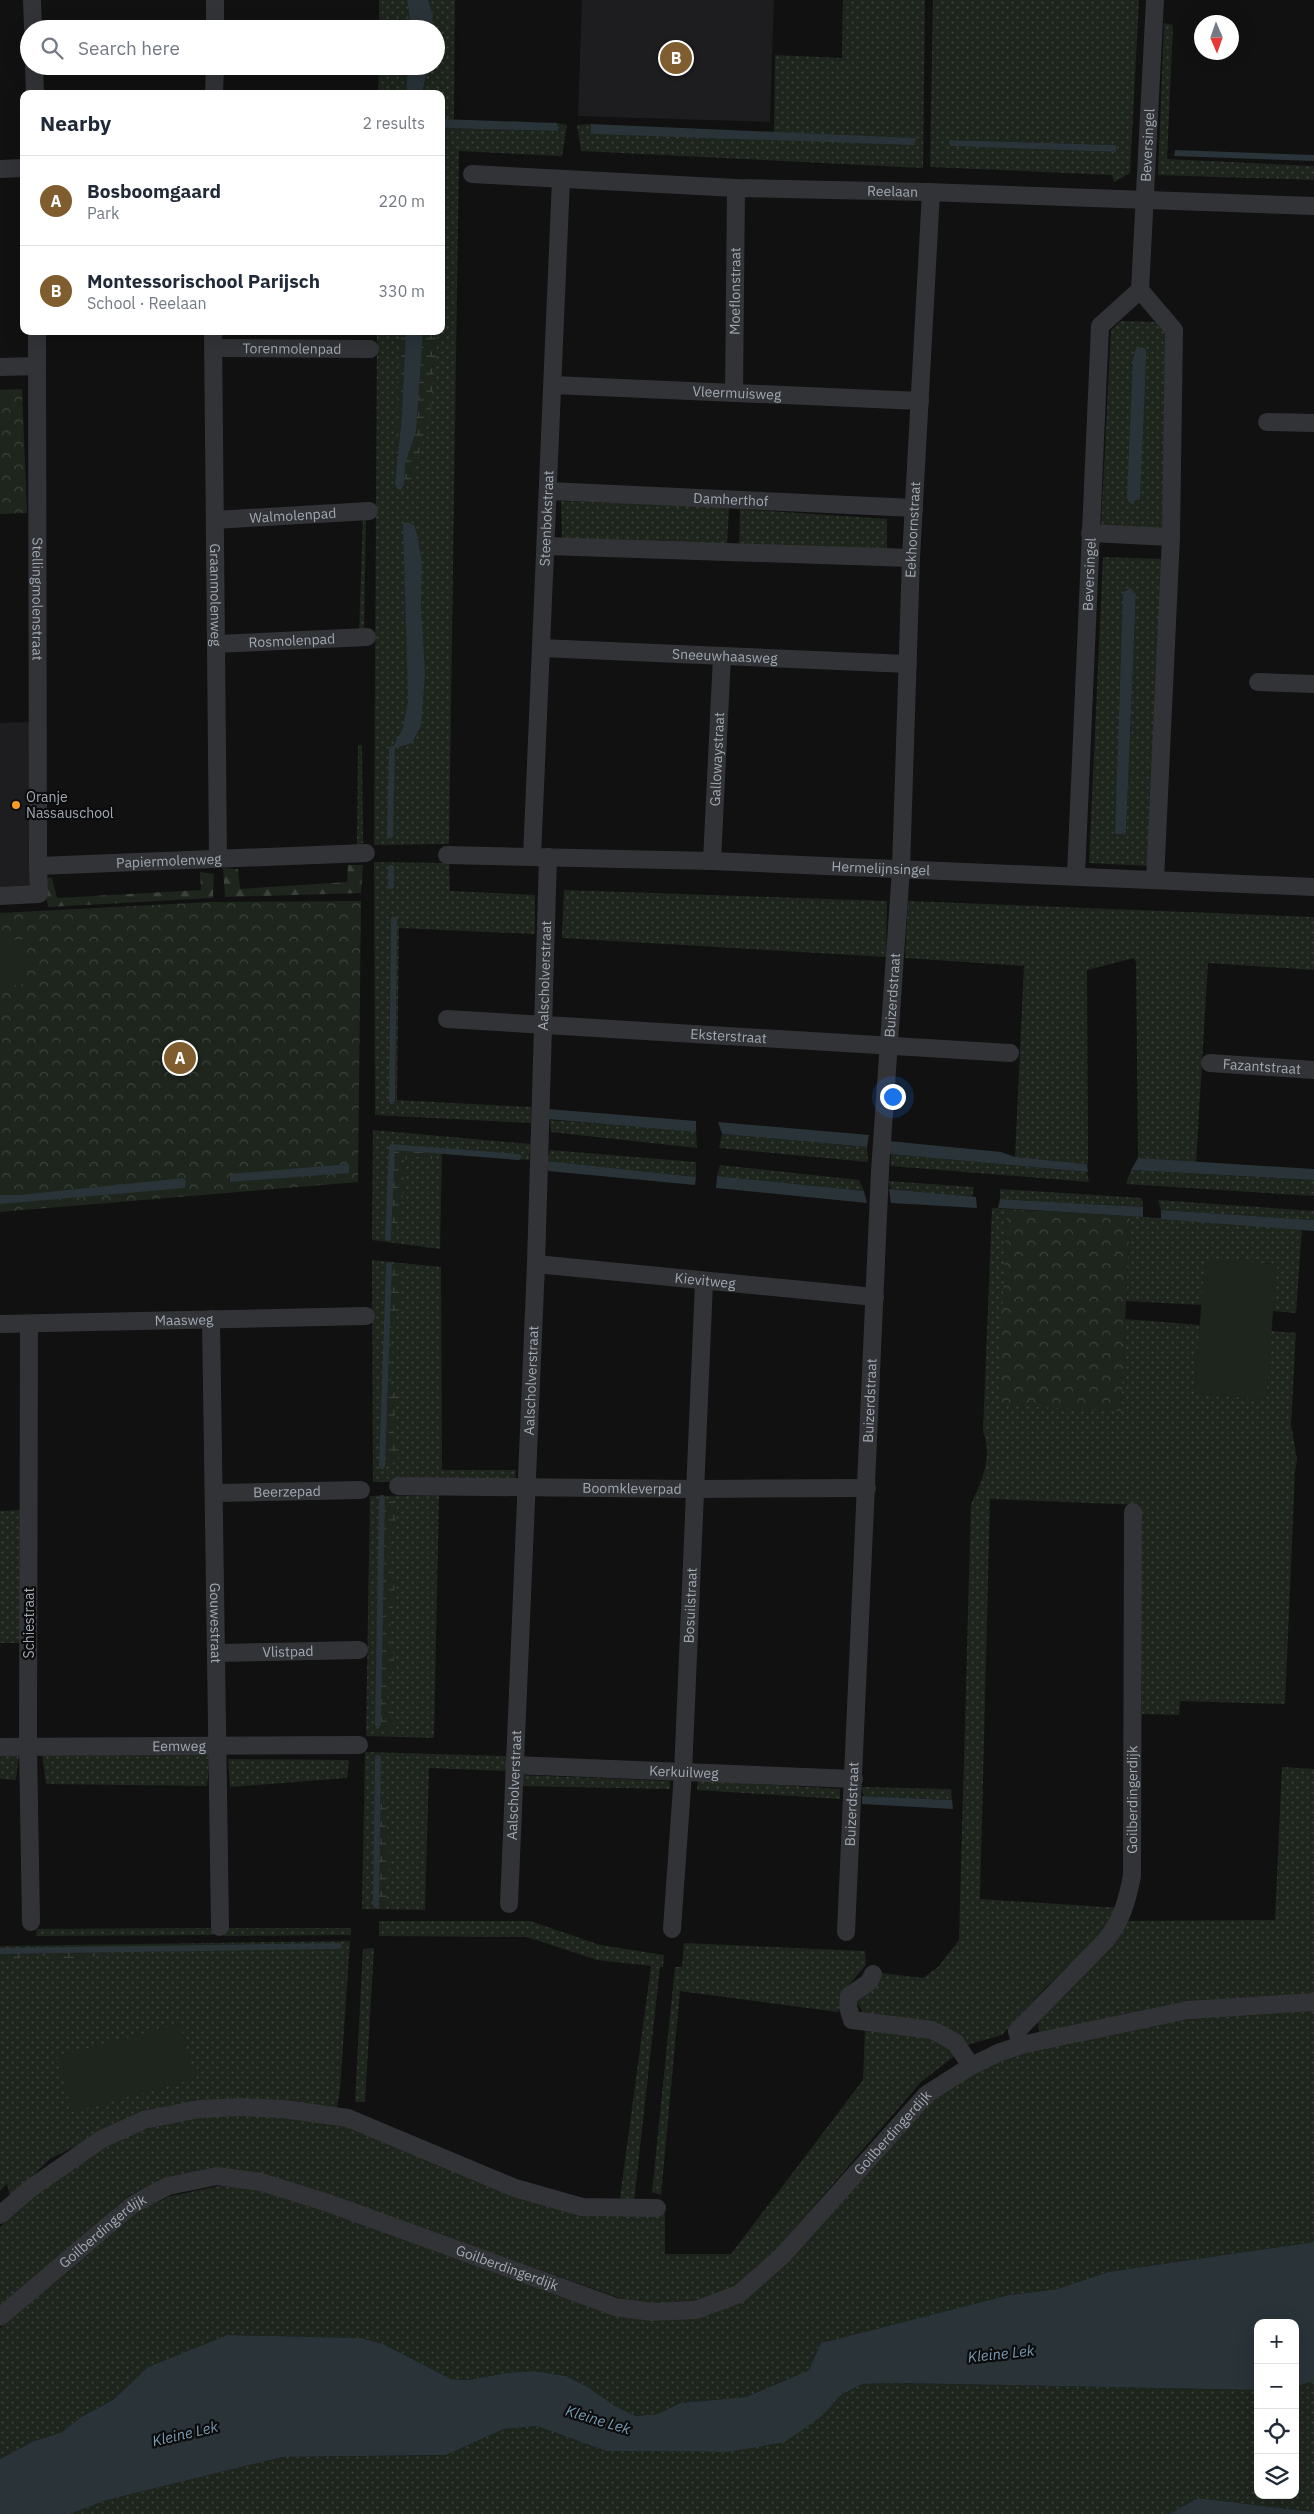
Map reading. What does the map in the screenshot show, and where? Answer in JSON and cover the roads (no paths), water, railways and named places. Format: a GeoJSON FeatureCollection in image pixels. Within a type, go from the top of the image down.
{"type":"FeatureCollection","features":[{"type":"Feature","properties":{"kind":"street"},"geometry":{"type":"LineString","coordinates":[[32,0],[32,20]]}},
{"type":"Feature","properties":{"kind":"street"},"geometry":{"type":"LineString","coordinates":[[215,0],[215,20]]}},
{"type":"Feature","properties":{"kind":"street","name":"Beversingel"},"geometry":{"type":"LineString","coordinates":[[1076,875],[1100,326],[1140,290],[1155,0]]}},
{"type":"Feature","properties":{"kind":"street"},"geometry":{"type":"LineString","coordinates":[[34,75],[34,90]]}},
{"type":"Feature","properties":{"kind":"street"},"geometry":{"type":"LineString","coordinates":[[214,75],[214,90]]}},
{"type":"Feature","properties":{"kind":"street"},"geometry":{"type":"LineString","coordinates":[[0,170],[20,168]]}},
{"type":"Feature","properties":{"kind":"street","name":"Reelaan"},"geometry":{"type":"LineString","coordinates":[[472,174],[736,188],[931,192],[1314,206]]}},
{"type":"Feature","properties":{"kind":"street","name":"Steenbokstraat"},"geometry":{"type":"LineString","coordinates":[[540,857],[541,648],[561,179]]}},
{"type":"Feature","properties":{"kind":"street","name":"Moeflonstraat"},"geometry":{"type":"LineString","coordinates":[[734,393],[736,188]]}},
{"type":"Feature","properties":{"kind":"street","name":"Eekhoornstraat"},"geometry":{"type":"LineString","coordinates":[[901,869],[911,558],[931,192]]}},
{"type":"Feature","properties":{"kind":"street"},"geometry":{"type":"LineString","coordinates":[[1140,290],[1174,330],[1171,537],[1155,880]]}},
{"type":"Feature","properties":{"kind":"street","name":"Stellingmolenstraat"},"geometry":{"type":"LineString","coordinates":[[37,335],[38,866]]}},
{"type":"Feature","properties":{"kind":"street","name":"Torenmolenpad"},"geometry":{"type":"LineString","coordinates":[[214,340],[370,349]]}},
{"type":"Feature","properties":{"kind":"street","name":"Graanmolenweg"},"geometry":{"type":"LineString","coordinates":[[214,340],[218,857]]}},
{"type":"Feature","properties":{"kind":"street"},"geometry":{"type":"LineString","coordinates":[[0,367],[37,366]]}},
{"type":"Feature","properties":{"kind":"street","name":"Vleermuisweg"},"geometry":{"type":"LineString","coordinates":[[553,385],[920,401]]}},
{"type":"Feature","properties":{"kind":"street"},"geometry":{"type":"LineString","coordinates":[[1268,422],[1314,423]]}},
{"type":"Feature","properties":{"kind":"street","name":"Damherthof"},"geometry":{"type":"LineString","coordinates":[[549,491],[914,508]]}},
{"type":"Feature","properties":{"kind":"street","name":"Walmolenpad"},"geometry":{"type":"LineString","coordinates":[[215,520],[369,511]]}},
{"type":"Feature","properties":{"kind":"street"},"geometry":{"type":"LineString","coordinates":[[1090,533],[1171,537]]}},
{"type":"Feature","properties":{"kind":"street"},"geometry":{"type":"LineString","coordinates":[[546,546],[911,558]]}},
{"type":"Feature","properties":{"kind":"street","name":"Rosmolenpad"},"geometry":{"type":"LineString","coordinates":[[216,644],[368,637]]}},
{"type":"Feature","properties":{"kind":"street","name":"Sneeuwhaasweg"},"geometry":{"type":"LineString","coordinates":[[541,648],[908,664]]}},
{"type":"Feature","properties":{"kind":"street","name":"Gallowaystraat"},"geometry":{"type":"LineString","coordinates":[[712,861],[722,656]]}},
{"type":"Feature","properties":{"kind":"street"},"geometry":{"type":"LineString","coordinates":[[1258,682],[1314,684]]}},
{"type":"Feature","properties":{"kind":"street","name":"Papiermolenweg"},"geometry":{"type":"LineString","coordinates":[[38,866],[218,857],[366,853]]}},
{"type":"Feature","properties":{"kind":"street","name":"Hermelijnsingel"},"geometry":{"type":"LineString","coordinates":[[447,856],[712,861],[1076,875],[1314,887]]}},
{"type":"Feature","properties":{"kind":"street","name":"Aalscholverstraat"},"geometry":{"type":"LineString","coordinates":[[510,1904],[514,1765],[536,1264],[542,1024],[540,857]]}},
{"type":"Feature","properties":{"kind":"street"},"geometry":{"type":"LineString","coordinates":[[0,896],[39,894],[38,866]]}},
{"type":"Feature","properties":{"kind":"street","name":"Buizerdstraat"},"geometry":{"type":"LineString","coordinates":[[846,1932],[875,1297],[888,1046],[901,869]]}},
{"type":"Feature","properties":{"kind":"street","name":"Eksterstraat"},"geometry":{"type":"LineString","coordinates":[[447,1019],[1010,1053]]}},
{"type":"Feature","properties":{"kind":"street","name":"Fazantstraat"},"geometry":{"type":"LineString","coordinates":[[1210,1063],[1314,1070]]}},
{"type":"Feature","properties":{"kind":"street","name":"Kievitweg"},"geometry":{"type":"LineString","coordinates":[[536,1264],[704,1282],[875,1297]]}},
{"type":"Feature","properties":{"kind":"street","name":"Bosuilstraat"},"geometry":{"type":"LineString","coordinates":[[672,1929],[683,1772],[704,1282]]}},
{"type":"Feature","properties":{"kind":"street","name":"Maasweg"},"geometry":{"type":"LineString","coordinates":[[0,1324],[366,1316]]}},
{"type":"Feature","properties":{"kind":"street","name":"Gouwestraat"},"geometry":{"type":"LineString","coordinates":[[211,1319],[220,1926]]}},
{"type":"Feature","properties":{"kind":"street","name":"Schiestraat"},"geometry":{"type":"LineString","coordinates":[[29,1324],[28,1747],[31,1922]]}},
{"type":"Feature","properties":{"kind":"street","name":"Boomkleverpad"},"geometry":{"type":"LineString","coordinates":[[398,1486],[695,1489],[867,1488]]}},
{"type":"Feature","properties":{"kind":"street","name":"Beerzepad"},"geometry":{"type":"LineString","coordinates":[[215,1493],[360,1490]]}},
{"type":"Feature","properties":{"kind":"street","name":"Goilberdingerdijk"},"geometry":{"type":"LineString","coordinates":[[1021,2045],[1017,2031],[1106,1940],[1118,1924],[1127,1906],[1132,1876],[1133,1512]]}},
{"type":"Feature","properties":{"kind":"street","name":"Vlistpad"},"geometry":{"type":"LineString","coordinates":[[217,1653],[359,1650]]}},
{"type":"Feature","properties":{"kind":"street","name":"Eemweg"},"geometry":{"type":"LineString","coordinates":[[0,1747],[359,1744]]}},
{"type":"Feature","properties":{"kind":"street","name":"Kerkuilweg"},"geometry":{"type":"LineString","coordinates":[[514,1765],[854,1780]]}},
{"type":"Feature","properties":{"kind":"street"},"geometry":{"type":"LineString","coordinates":[[873,1974],[869,1982],[849,1996],[848,2007],[852,2020],[932,2030],[955,2042],[971,2066]]}},
{"type":"Feature","properties":{"kind":"street","name":"Goilberdingerdijk"},"geometry":{"type":"LineString","coordinates":[[0,2317],[132,2204],[168,2186],[217,2176],[261,2182],[328,2203],[616,2307],[652,2312],[696,2310],[739,2294],[782,2256],[927,2094],[971,2066],[998,2053],[1021,2045],[1188,2010],[1314,2002]]}},
{"type":"Feature","properties":{"kind":"street"},"geometry":{"type":"LineString","coordinates":[[0,2215],[31,2188],[102,2139],[144,2120],[199,2109],[241,2107],[283,2109],[348,2118],[514,2188],[582,2207],[657,2208]]}},
{"type":"Feature","properties":{"kind":"water"},"geometry":{"type":"Polygon","coordinates":[[[407,0],[428,0],[433,20],[410,20],[407,0]]]}},
{"type":"Feature","properties":{"kind":"water"},"geometry":{"type":"Polygon","coordinates":[[[407,75],[426,75],[423,90],[406,90],[407,75]]]}},
{"type":"Feature","properties":{"kind":"water"},"geometry":{"type":"Polygon","coordinates":[[[445,119],[557,123],[558,131],[445,128],[445,119]]]}},
{"type":"Feature","properties":{"kind":"water"},"geometry":{"type":"Polygon","coordinates":[[[591,124],[916,138],[914,145],[591,134],[591,124]]]}},
{"type":"Feature","properties":{"kind":"water"},"geometry":{"type":"Polygon","coordinates":[[[949,140],[1116,145],[1116,152],[950,146],[949,140]]]}},
{"type":"Feature","properties":{"kind":"water"},"geometry":{"type":"Polygon","coordinates":[[[1175,150],[1314,155],[1314,161],[1174,156],[1175,150]]]}},
{"type":"Feature","properties":{"kind":"water"},"geometry":{"type":"Polygon","coordinates":[[[406,335],[423,335],[416,431],[405,464],[404,484],[400,491],[395,484],[402,416],[406,335]]]}},
{"type":"Feature","properties":{"kind":"water"},"geometry":{"type":"Polygon","coordinates":[[[1141,347],[1146,349],[1146,360],[1140,499],[1129,503],[1127,496],[1133,360],[1135,350],[1141,347]]]}},
{"type":"Feature","properties":{"kind":"water"},"geometry":{"type":"Polygon","coordinates":[[[408,522],[414,525],[422,562],[421,608],[425,674],[421,726],[412,743],[392,749],[403,728],[408,700],[403,523],[408,522]]]}},
{"type":"Feature","properties":{"kind":"water"},"geometry":{"type":"Polygon","coordinates":[[[1130,588],[1136,594],[1126,832],[1125,834],[1115,834],[1123,595],[1130,588]]]}},
{"type":"Feature","properties":{"kind":"water"},"geometry":{"type":"Polygon","coordinates":[[[548,1109],[696,1121],[696,1132],[547,1119],[548,1109]]]}},
{"type":"Feature","properties":{"kind":"water"},"geometry":{"type":"Polygon","coordinates":[[[718,1122],[869,1135],[867,1147],[722,1134],[718,1122]]]}},
{"type":"Feature","properties":{"kind":"water"},"geometry":{"type":"Polygon","coordinates":[[[889,1141],[1001,1152],[1015,1157],[1087,1164],[1088,1172],[890,1154],[889,1141]]]}},
{"type":"Feature","properties":{"kind":"water"},"geometry":{"type":"Polygon","coordinates":[[[1138,1158],[1314,1169],[1314,1180],[1131,1170],[1138,1158]]]}},
{"type":"Feature","properties":{"kind":"water"},"geometry":{"type":"Polygon","coordinates":[[[547,1161],[696,1177],[695,1185],[548,1171],[547,1161]]]}},
{"type":"Feature","properties":{"kind":"water"},"geometry":{"type":"Polygon","coordinates":[[[349,1164],[349,1173],[230,1182],[230,1174],[349,1164]]]}},
{"type":"Feature","properties":{"kind":"water"},"geometry":{"type":"Polygon","coordinates":[[[717,1176],[864,1191],[867,1203],[716,1188],[717,1176]]]}},
{"type":"Feature","properties":{"kind":"water"},"geometry":{"type":"Polygon","coordinates":[[[183,1178],[186,1181],[185,1188],[0,1204],[0,1195],[19,1195],[183,1178]]]}},
{"type":"Feature","properties":{"kind":"water"},"geometry":{"type":"Polygon","coordinates":[[[889,1189],[976,1197],[977,1208],[891,1203],[889,1189]]]}},
{"type":"Feature","properties":{"kind":"water"},"geometry":{"type":"Polygon","coordinates":[[[1000,1199],[1143,1207],[1143,1217],[998,1208],[1000,1199]]]}},
{"type":"Feature","properties":{"kind":"water"},"geometry":{"type":"Polygon","coordinates":[[[1161,1210],[1314,1220],[1314,1231],[1161,1219],[1161,1210]]]}},
{"type":"Feature","properties":{"kind":"water"},"geometry":{"type":"Polygon","coordinates":[[[862,1796],[952,1800],[953,1809],[862,1804],[862,1796]]]}},
{"type":"Feature","properties":{"kind":"water","name":"Kleine Lek"},"geometry":{"type":"Polygon","coordinates":[[[1314,2242],[1314,2381],[1299,2386],[1299,2319],[1254,2319],[1254,2390],[896,2383],[862,2384],[841,2395],[822,2416],[785,2442],[729,2452],[606,2451],[537,2426],[504,2429],[446,2455],[283,2457],[107,2500],[70,2514],[0,2514],[0,2459],[34,2441],[62,2432],[81,2417],[113,2400],[148,2367],[227,2335],[361,2338],[383,2344],[451,2379],[468,2380],[506,2373],[534,2371],[566,2376],[588,2387],[615,2406],[636,2416],[658,2414],[680,2403],[746,2397],[809,2370],[821,2343],[1009,2295],[1057,2289],[1108,2272],[1314,2242]]]}},
{"type":"Feature","properties":{"kind":"water"},"geometry":{"type":"Polygon","coordinates":[[[1198,2498],[1314,2512],[1314,2514],[1169,2514],[1198,2498]]]}},
{"type":"Feature","properties":{"kind":"waterway"},"geometry":{"type":"LineString","coordinates":[[390,835],[392,749]]}},
{"type":"Feature","properties":{"kind":"waterway"},"geometry":{"type":"LineString","coordinates":[[391,868],[391,886]]}},
{"type":"Feature","properties":{"kind":"waterway"},"geometry":{"type":"LineString","coordinates":[[392,1101],[394,920]]}},
{"type":"Feature","properties":{"kind":"waterway"},"geometry":{"type":"LineString","coordinates":[[388,1238],[392,1147],[518,1157]]}},
{"type":"Feature","properties":{"kind":"waterway"},"geometry":{"type":"LineString","coordinates":[[382,1466],[389,1265]]}},
{"type":"Feature","properties":{"kind":"waterway"},"geometry":{"type":"LineString","coordinates":[[378,1724],[382,1498]]}},
{"type":"Feature","properties":{"kind":"waterway"},"geometry":{"type":"LineString","coordinates":[[376,1905],[378,1758]]}},
{"type":"Feature","properties":{"kind":"waterway"},"geometry":{"type":"LineString","coordinates":[[0,1951],[339,1946]]}},
{"type":"Feature","properties":{"kind":"place","name":"Montessorischool Parijsch"},"geometry":{"type":"Point","coordinates":[676,58]}},
{"type":"Feature","properties":{"kind":"place","name":"Oranje Nassauschool"},"geometry":{"type":"Point","coordinates":[16,805]}},
{"type":"Feature","properties":{"kind":"place","name":"Bosboomgaard"},"geometry":{"type":"Point","coordinates":[180,1058]}}]}
